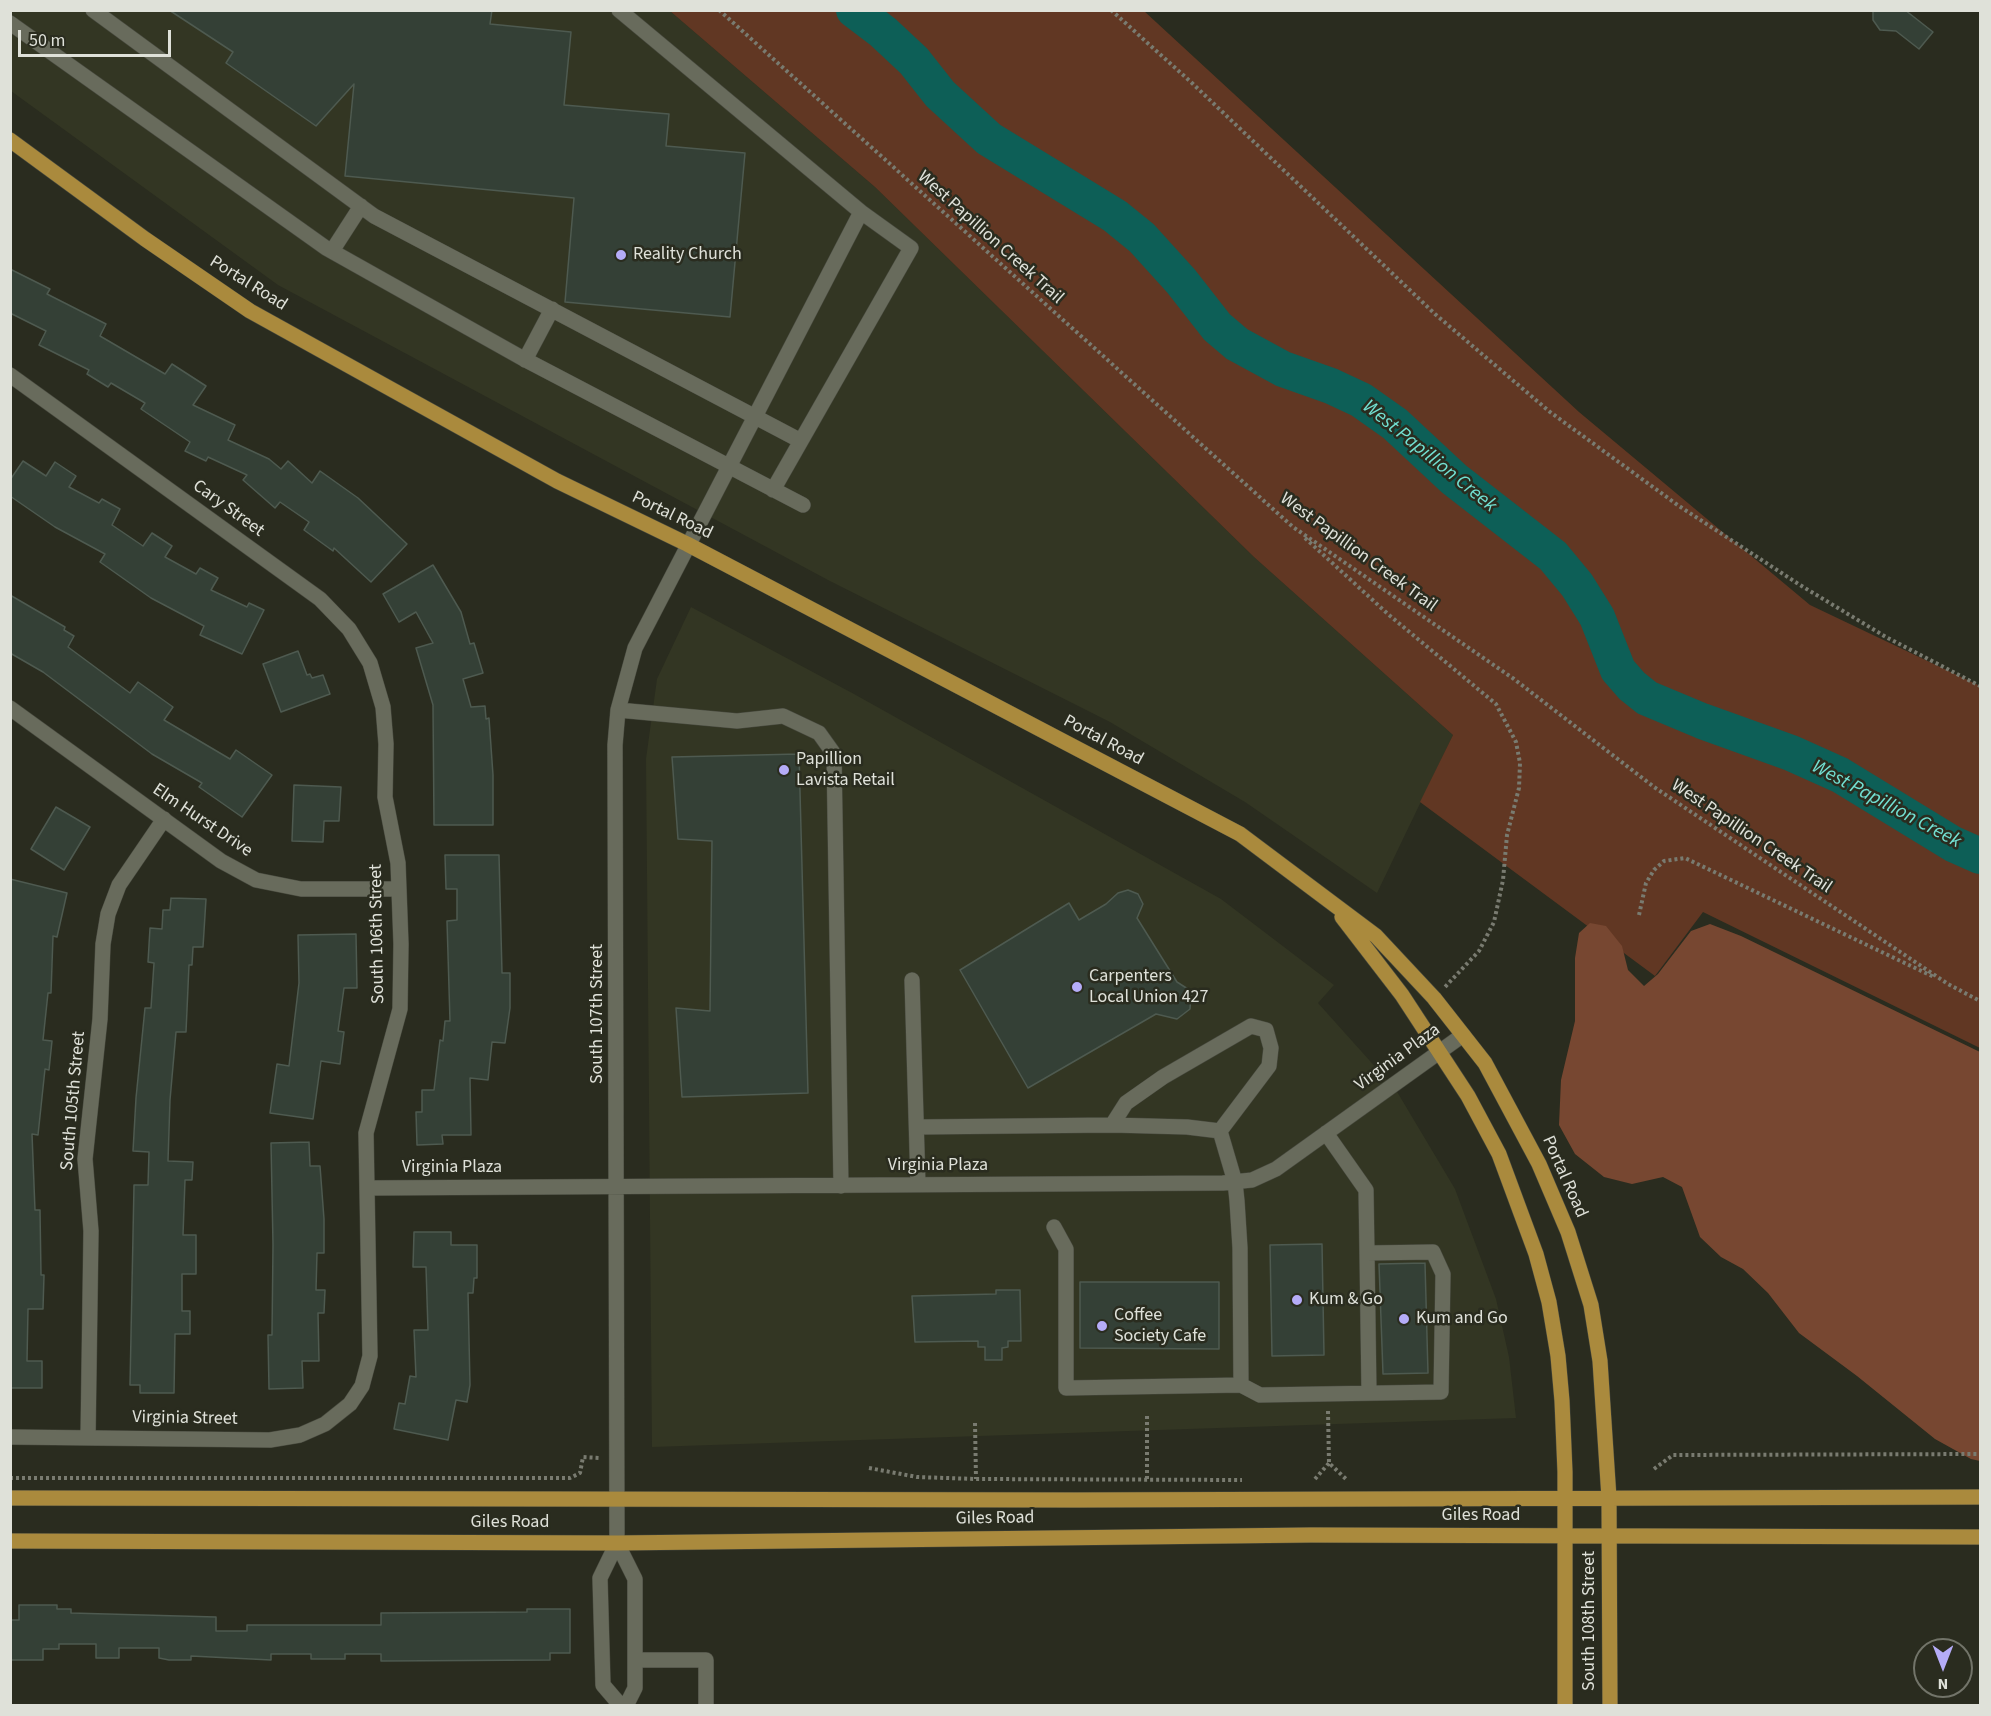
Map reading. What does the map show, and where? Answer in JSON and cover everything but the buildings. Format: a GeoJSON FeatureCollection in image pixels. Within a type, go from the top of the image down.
{"type":"FeatureCollection","features":[{"type":"Feature","properties":{"kind":"main road","name":"Portal Road"},"geometry":{"type":"LineString","coordinates":[[10,140],[145,239],[250,311],[557,482],[687,544],[1240,834],[1376,936],[1434,998],[1485,1063],[1514,1113],[1568,1232],[1591,1305],[1600,1361],[1610,1535]]}},
{"type":"Feature","properties":{"kind":"main road","name":"Portal Road"},"geometry":{"type":"LineString","coordinates":[[1331,902],[1402,994],[1468,1096],[1498,1154],[1536,1254],[1549,1302],[1558,1356],[1565,1536]]}},
{"type":"Feature","properties":{"kind":"main road","name":"Giles Road"},"geometry":{"type":"LineString","coordinates":[[10,1498],[1980,1497]]}},
{"type":"Feature","properties":{"kind":"main road","name":"Giles Road"},"geometry":{"type":"LineString","coordinates":[[10,1541],[617,1543],[1311,1535],[1980,1537]]}},
{"type":"Feature","properties":{"kind":"main road","name":"South 108th Street"},"geometry":{"type":"LineString","coordinates":[[1610,1535],[1610,1706]]}},
{"type":"Feature","properties":{"kind":"main road","name":"South 108th Street"},"geometry":{"type":"LineString","coordinates":[[1565,1536],[1565,1706]]}},
{"type":"Feature","properties":{"kind":"street"},"geometry":{"type":"LineString","coordinates":[[93,10],[374,216],[801,441]]}},
{"type":"Feature","properties":{"kind":"street"},"geometry":{"type":"LineString","coordinates":[[619,10],[861,212],[911,248],[773,490]]}},
{"type":"Feature","properties":{"kind":"street"},"geometry":{"type":"LineString","coordinates":[[10,23],[332,251],[525,360],[727,468],[804,505]]}},
{"type":"Feature","properties":{"kind":"street"},"geometry":{"type":"LineString","coordinates":[[332,251],[361,206]]}},
{"type":"Feature","properties":{"kind":"street","name":"South 107th Street"},"geometry":{"type":"LineString","coordinates":[[617,1543],[618,1187],[615,745],[618,710],[635,648],[861,212]]}},
{"type":"Feature","properties":{"kind":"street"},"geometry":{"type":"LineString","coordinates":[[525,360],[552,309]]}},
{"type":"Feature","properties":{"kind":"street","name":"Cary Street"},"geometry":{"type":"LineString","coordinates":[[10,375],[320,599],[349,629],[370,663],[383,707]]}},
{"type":"Feature","properties":{"kind":"street","name":"South 106th Street"},"geometry":{"type":"LineString","coordinates":[[350,1404],[362,1386],[370,1356],[366,1133],[400,1009],[398,863],[385,797],[386,744],[383,707]]}},
{"type":"Feature","properties":{"kind":"street","name":"Elm Hurst Drive"},"geometry":{"type":"LineString","coordinates":[[10,708],[221,861],[256,880],[301,889],[399,889]]}},
{"type":"Feature","properties":{"kind":"street"},"geometry":{"type":"LineString","coordinates":[[618,710],[737,721],[783,716],[819,733],[834,754],[841,1186]]}},
{"type":"Feature","properties":{"kind":"street","name":"South 105th Street"},"geometry":{"type":"LineString","coordinates":[[88,1438],[90,1231],[85,1160],[100,1019],[103,944],[108,914],[119,885],[164,819]]}},
{"type":"Feature","properties":{"kind":"street"},"geometry":{"type":"LineString","coordinates":[[912,980],[919,1127],[918,1185]]}},
{"type":"Feature","properties":{"kind":"street"},"geometry":{"type":"LineString","coordinates":[[1112,1125],[1126,1103],[1163,1077],[1251,1026],[1266,1030],[1271,1048],[1269,1066],[1220,1131]]}},
{"type":"Feature","properties":{"kind":"street","name":"Virginia Plaza"},"geometry":{"type":"LineString","coordinates":[[368,1188],[841,1186],[1252,1180],[1276,1169],[1463,1035]]}},
{"type":"Feature","properties":{"kind":"street"},"geometry":{"type":"LineString","coordinates":[[919,1127],[1112,1125],[1187,1127],[1220,1131]]}},
{"type":"Feature","properties":{"kind":"street"},"geometry":{"type":"LineString","coordinates":[[1220,1131],[1235,1182],[1240,1248],[1241,1385]]}},
{"type":"Feature","properties":{"kind":"street"},"geometry":{"type":"LineString","coordinates":[[1326,1133],[1366,1190],[1369,1393]]}},
{"type":"Feature","properties":{"kind":"street"},"geometry":{"type":"LineString","coordinates":[[1054,1227],[1066,1249],[1066,1388],[1241,1385],[1260,1395],[1441,1392],[1443,1274],[1433,1252],[1367,1253]]}},
{"type":"Feature","properties":{"kind":"street","name":"Virginia Street"},"geometry":{"type":"LineString","coordinates":[[10,1437],[270,1440],[300,1435],[325,1424],[350,1404]]}},
{"type":"Feature","properties":{"kind":"street"},"geometry":{"type":"LineString","coordinates":[[617,1543],[635,1579],[635,1688],[624,1706],[603,1685],[600,1578],[617,1543]]}},
{"type":"Feature","properties":{"kind":"street"},"geometry":{"type":"LineString","coordinates":[[635,1660],[706,1660],[706,1706]]}},
{"type":"Feature","properties":{"kind":"path","name":"West Papillion Creek Trail"},"geometry":{"type":"LineString","coordinates":[[719,10],[1293,528],[1514,679],[1654,787],[1948,984],[1980,1001]]}},
{"type":"Feature","properties":{"kind":"path"},"geometry":{"type":"LineString","coordinates":[[1111,10],[1194,84],[1435,314],[1550,412],[1679,506],[1800,585],[1886,637],[1980,686]]}},
{"type":"Feature","properties":{"kind":"path"},"geometry":{"type":"LineString","coordinates":[[1293,528],[1389,615],[1496,704],[1506,719],[1516,742],[1520,763],[1519,788],[1507,835],[1503,880],[1494,922],[1479,951],[1434,998]]}},
{"type":"Feature","properties":{"kind":"path"},"geometry":{"type":"LineString","coordinates":[[1638,915],[1646,883],[1654,870],[1664,861],[1685,858],[1948,984]]}},
{"type":"Feature","properties":{"kind":"path"},"geometry":{"type":"LineString","coordinates":[[1315,1479],[1329,1463],[1328,1410]]}},
{"type":"Feature","properties":{"kind":"path"},"geometry":{"type":"LineString","coordinates":[[1147,1416],[1147,1480]]}},
{"type":"Feature","properties":{"kind":"path"},"geometry":{"type":"LineString","coordinates":[[975,1423],[976,1479]]}},
{"type":"Feature","properties":{"kind":"path"},"geometry":{"type":"LineString","coordinates":[[1654,1469],[1673,1455],[1980,1454]]}},
{"type":"Feature","properties":{"kind":"path"},"geometry":{"type":"LineString","coordinates":[[10,1478],[570,1478],[580,1473],[583,1456],[617,1459]]}},
{"type":"Feature","properties":{"kind":"path"},"geometry":{"type":"LineString","coordinates":[[1329,1463],[1346,1479]]}},
{"type":"Feature","properties":{"kind":"path"},"geometry":{"type":"LineString","coordinates":[[869,1468],[917,1477],[976,1479],[1242,1480]]}},
{"type":"Feature","properties":{"kind":"shaded area"},"geometry":{"type":"Polygon","coordinates":[[[11,11],[670,11],[875,187],[1254,557],[1453,735],[1377,893],[1245,802],[1110,722],[828,580],[278,285],[11,91],[11,11]]]}},
{"type":"Feature","properties":{"kind":"shaded area"},"geometry":{"type":"Polygon","coordinates":[[[670,11],[1144,11],[1579,412],[1810,605],[1980,686],[1980,1048],[1703,912],[1655,976],[1420,802],[1453,735],[1254,557],[875,187],[670,11]]]}},
{"type":"Feature","properties":{"kind":"shaded area"},"geometry":{"type":"Polygon","coordinates":[[[691,607],[854,694],[1221,899],[1334,985],[1318,1003],[1396,1090],[1455,1189],[1496,1299],[1509,1357],[1516,1418],[652,1447],[646,759],[657,679],[691,607]]]}},
{"type":"Feature","properties":{"kind":"shaded area"},"geometry":{"type":"Polygon","coordinates":[[[1590,923],[1606,926],[1622,946],[1628,970],[1644,986],[1658,974],[1691,931],[1710,924],[1741,936],[1980,1052],[1980,1461],[1971,1459],[1935,1439],[1799,1333],[1768,1293],[1743,1269],[1721,1257],[1700,1237],[1682,1187],[1663,1177],[1632,1184],[1604,1177],[1575,1154],[1559,1125],[1561,1080],[1575,1021],[1575,958],[1579,933],[1590,923]]]}},
{"type":"Feature","properties":{"kind":"waterway","name":"West Papillion Creek"},"geometry":{"type":"LineString","coordinates":[[854,10],[883,32],[914,61],[940,94],[989,139],[1115,216],[1142,238],[1181,281],[1217,327],[1237,344],[1283,369],[1331,386],[1361,400],[1395,424],[1454,479],[1553,556],[1577,585],[1597,617],[1618,670],[1647,698],[1702,721],[1791,753],[1840,775],[1953,844],[1980,856]]}},
{"type":"Feature","properties":{"kind":"place","name":"Reality Church"},"geometry":{"type":"Point","coordinates":[621,255]}},
{"type":"Feature","properties":{"kind":"place","name":"Papillion Lavista Retail"},"geometry":{"type":"Point","coordinates":[784,770]}},
{"type":"Feature","properties":{"kind":"place","name":"Carpenters Local Union 427"},"geometry":{"type":"Point","coordinates":[1077,987]}},
{"type":"Feature","properties":{"kind":"place","name":"Kum & Go"},"geometry":{"type":"Point","coordinates":[1297,1300]}},
{"type":"Feature","properties":{"kind":"place","name":"Kum and Go"},"geometry":{"type":"Point","coordinates":[1404,1319]}},
{"type":"Feature","properties":{"kind":"place","name":"Coffee Society Cafe"},"geometry":{"type":"Point","coordinates":[1102,1326]}}]}
